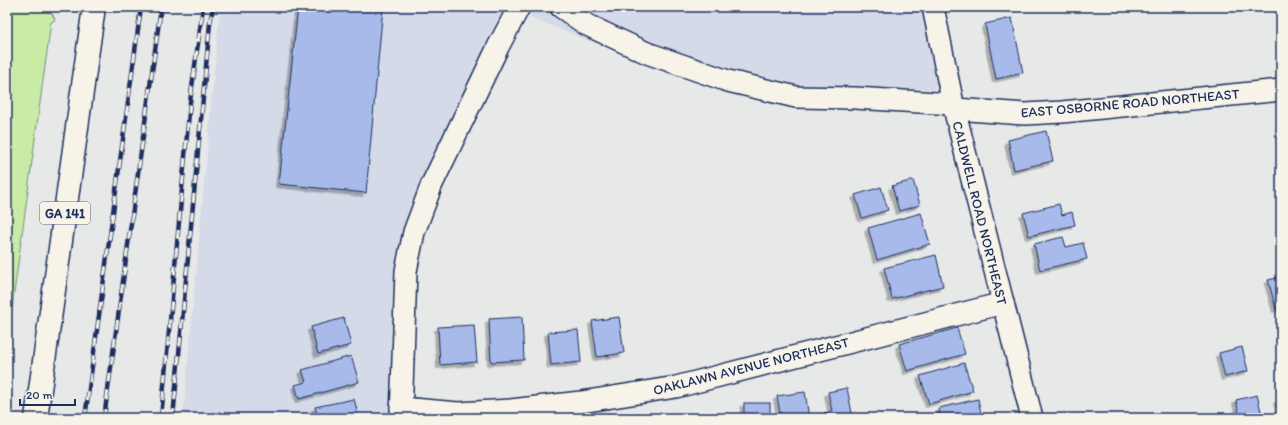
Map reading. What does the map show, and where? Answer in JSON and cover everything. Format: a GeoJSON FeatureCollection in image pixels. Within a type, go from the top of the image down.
{"type":"FeatureCollection","features":[{"type":"Feature","properties":{"kind":"highway","name":"GA 141"},"geometry":{"type":"LineString","coordinates":[[36,418],[94,7]]}},
{"type":"Feature","properties":{"kind":"street"},"geometry":{"type":"LineString","coordinates":[[401,413],[406,270],[414,232],[432,184],[498,47],[519,7]]}},
{"type":"Feature","properties":{"kind":"street","name":"EAST OSBORNE ROAD NORTHEAST"},"geometry":{"type":"LineString","coordinates":[[561,7],[587,25],[647,52],[728,81],[796,97],[855,98],[1025,114],[1281,90]]}},
{"type":"Feature","properties":{"kind":"street","name":"CALDWELL ROAD NORTHEAST"},"geometry":{"type":"LineString","coordinates":[[933,7],[954,107],[1032,418]]}},
{"type":"Feature","properties":{"kind":"street","name":"OAKLAWN AVENUE NORTHEAST"},"geometry":{"type":"LineString","coordinates":[[401,413],[458,413],[511,410],[581,402],[676,387],[1003,303]]}},
{"type":"Feature","properties":{"kind":"shaded area"},"geometry":{"type":"Polygon","coordinates":[[[220,7],[930,7],[945,89],[765,95],[613,50],[516,12],[410,223],[404,418],[183,418],[220,7]]]}},
{"type":"Feature","properties":{"kind":"green space"},"geometry":{"type":"Polygon","coordinates":[[[7,7],[49,7],[55,20],[51,22],[7,344],[7,7]]]}},
{"type":"Feature","properties":{"kind":"building"},"geometry":{"type":"Polygon","coordinates":[[[298,7],[383,7],[366,193],[279,184],[298,7]]]}},
{"type":"Feature","properties":{"kind":"building"},"geometry":{"type":"Polygon","coordinates":[[[1012,18],[1023,73],[996,79],[985,24],[1012,18]]]}},
{"type":"Feature","properties":{"kind":"building"},"geometry":{"type":"Polygon","coordinates":[[[1046,131],[1053,161],[1014,170],[1008,140],[1046,131]]]}},
{"type":"Feature","properties":{"kind":"building"},"geometry":{"type":"Polygon","coordinates":[[[913,180],[920,205],[899,211],[892,186],[913,180]]]}},
{"type":"Feature","properties":{"kind":"building"},"geometry":{"type":"Polygon","coordinates":[[[881,187],[888,210],[862,218],[855,195],[881,187]]]}},
{"type":"Feature","properties":{"kind":"building"},"geometry":{"type":"Polygon","coordinates":[[[1059,204],[1062,215],[1072,212],[1075,225],[1029,236],[1023,213],[1059,204]]]}},
{"type":"Feature","properties":{"kind":"building"},"geometry":{"type":"Polygon","coordinates":[[[921,213],[930,244],[877,260],[868,228],[921,213]]]}},
{"type":"Feature","properties":{"kind":"building"},"geometry":{"type":"Polygon","coordinates":[[[1063,237],[1066,247],[1083,243],[1087,259],[1040,270],[1034,244],[1063,237]]]}},
{"type":"Feature","properties":{"kind":"building"},"geometry":{"type":"Polygon","coordinates":[[[936,255],[943,286],[892,299],[884,268],[936,255]]]}},
{"type":"Feature","properties":{"kind":"building"},"geometry":{"type":"Polygon","coordinates":[[[1281,277],[1281,308],[1276,309],[1268,280],[1281,277]]]}},
{"type":"Feature","properties":{"kind":"building"},"geometry":{"type":"Polygon","coordinates":[[[522,317],[524,360],[491,362],[489,319],[522,317]]]}},
{"type":"Feature","properties":{"kind":"building"},"geometry":{"type":"Polygon","coordinates":[[[619,317],[624,353],[597,357],[592,321],[619,317]]]}},
{"type":"Feature","properties":{"kind":"building"},"geometry":{"type":"Polygon","coordinates":[[[344,318],[351,345],[318,354],[311,327],[344,318]]]}},
{"type":"Feature","properties":{"kind":"building"},"geometry":{"type":"Polygon","coordinates":[[[474,325],[477,362],[440,365],[438,327],[474,325]]]}},
{"type":"Feature","properties":{"kind":"building"},"geometry":{"type":"Polygon","coordinates":[[[957,328],[965,354],[907,371],[899,344],[957,328]]]}},
{"type":"Feature","properties":{"kind":"building"},"geometry":{"type":"Polygon","coordinates":[[[578,330],[581,362],[551,365],[548,332],[578,330]]]}},
{"type":"Feature","properties":{"kind":"building"},"geometry":{"type":"Polygon","coordinates":[[[1242,347],[1248,371],[1225,377],[1219,353],[1242,347]]]}},
{"type":"Feature","properties":{"kind":"building"},"geometry":{"type":"Polygon","coordinates":[[[351,356],[359,382],[299,399],[295,385],[306,382],[302,370],[351,356]]]}},
{"type":"Feature","properties":{"kind":"building"},"geometry":{"type":"Polygon","coordinates":[[[964,363],[973,391],[929,404],[920,376],[964,363]]]}},
{"type":"Feature","properties":{"kind":"building"},"geometry":{"type":"Polygon","coordinates":[[[847,388],[853,418],[825,418],[824,413],[832,411],[828,392],[847,388]]]}},
{"type":"Feature","properties":{"kind":"building"},"geometry":{"type":"Polygon","coordinates":[[[805,392],[809,418],[781,418],[777,396],[805,392]]]}},
{"type":"Feature","properties":{"kind":"building"},"geometry":{"type":"Polygon","coordinates":[[[1257,395],[1262,415],[1240,418],[1236,400],[1257,395]]]}},
{"type":"Feature","properties":{"kind":"building"},"geometry":{"type":"Polygon","coordinates":[[[354,399],[359,418],[318,418],[315,407],[354,399]]]}},
{"type":"Feature","properties":{"kind":"building"},"geometry":{"type":"Polygon","coordinates":[[[978,399],[982,418],[941,418],[939,408],[978,399]]]}},
{"type":"Feature","properties":{"kind":"building"},"geometry":{"type":"Polygon","coordinates":[[[1281,399],[1281,414],[1277,400],[1281,399]]]}},
{"type":"Feature","properties":{"kind":"building"},"geometry":{"type":"Polygon","coordinates":[[[744,403],[770,403],[770,418],[744,418],[744,403]]]}},
{"type":"Feature","properties":{"kind":"building"},"geometry":{"type":"Polygon","coordinates":[[[712,413],[734,415],[734,418],[712,418],[712,413]]]}},
{"type":"Feature","properties":{"kind":"building"},"geometry":{"type":"Polygon","coordinates":[[[1281,414],[1281,418],[1268,417],[1281,414]]]}},
{"type":"Feature","properties":{"kind":"railway"},"geometry":{"type":"LineString","coordinates":[[85,418],[141,7]]}},
{"type":"Feature","properties":{"kind":"railway"},"geometry":{"type":"LineString","coordinates":[[104,418],[161,7]]}},
{"type":"Feature","properties":{"kind":"railway"},"geometry":{"type":"LineString","coordinates":[[161,418],[190,102],[203,7]]}},
{"type":"Feature","properties":{"kind":"railway"},"geometry":{"type":"LineString","coordinates":[[173,418],[210,23],[213,7]]}}]}
